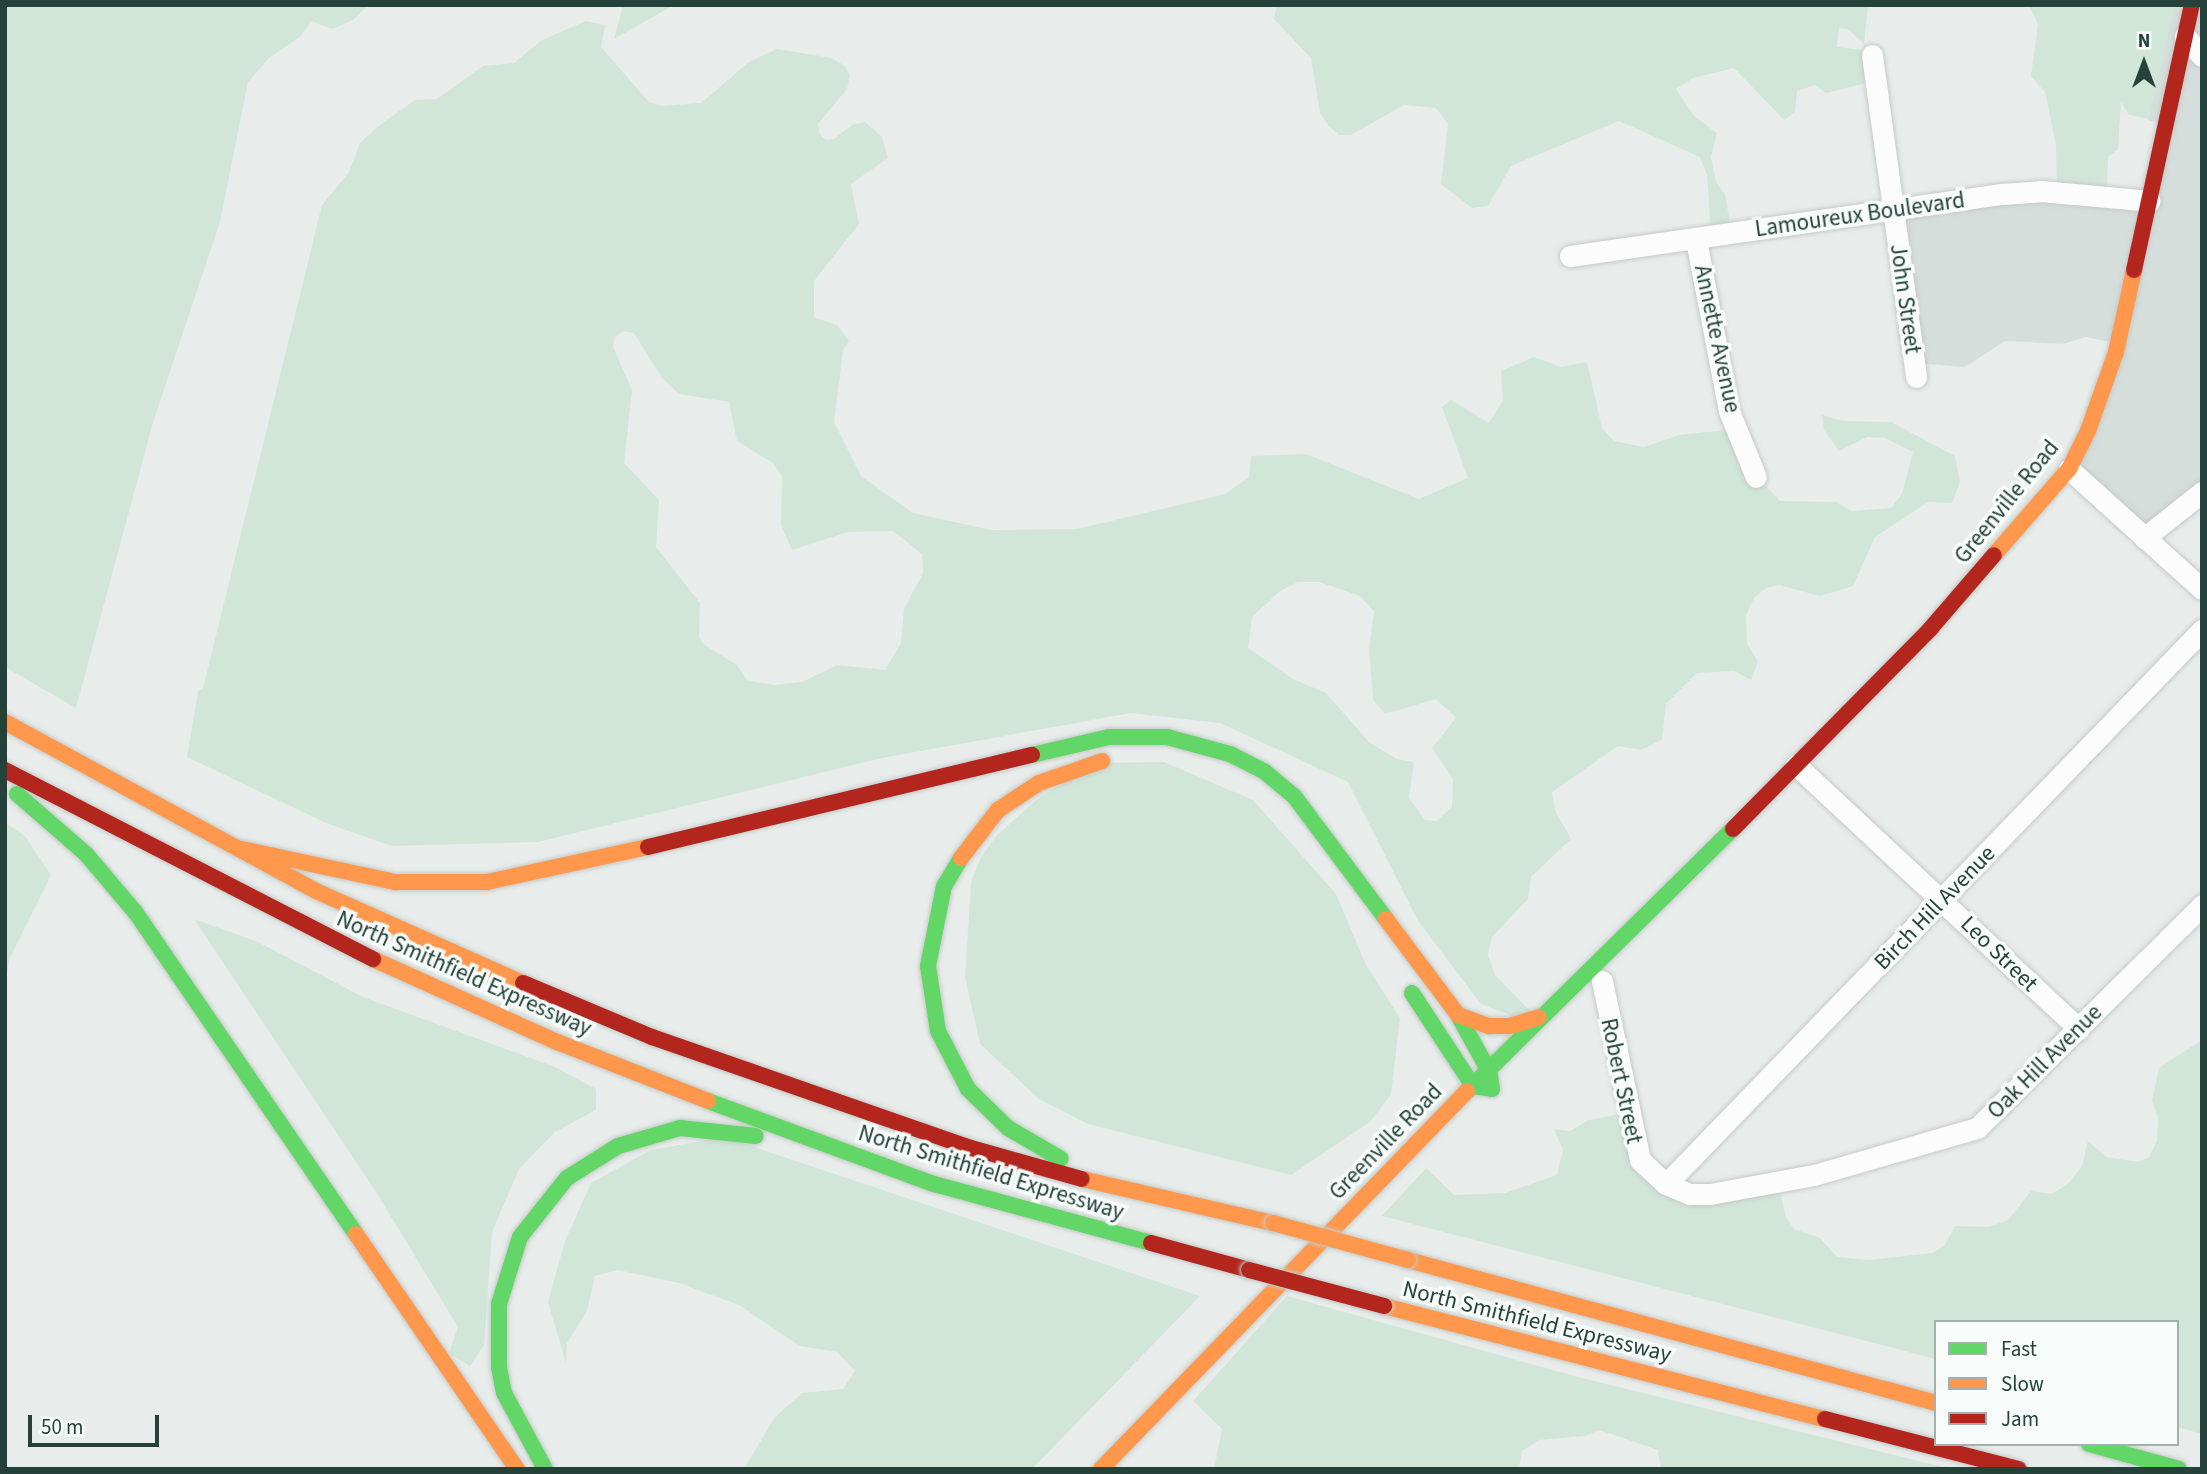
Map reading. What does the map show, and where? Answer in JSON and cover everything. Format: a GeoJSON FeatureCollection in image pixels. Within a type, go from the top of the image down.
{"type":"FeatureCollection","features":[{"type":"Feature","properties":{"kind":"main road","name":"Greenville Road"},"geometry":{"type":"LineString","coordinates":[[1101,1469],[1539,1017],[1710,853],[1931,628],[2069,469],[2088,431],[2116,352],[2192,5]]}},
{"type":"Feature","properties":{"kind":"main road","name":"North Smithfield Expressway"},"geometry":{"type":"LineString","coordinates":[[5,722],[316,891],[442,950],[652,1037],[968,1147],[1142,1194],[1272,1223],[1934,1402]]}},
{"type":"Feature","properties":{"kind":"main road"},"geometry":{"type":"LineString","coordinates":[[242,849],[396,882],[487,882],[1109,737],[1167,737],[1230,754],[1265,772],[1294,796],[1320,825],[1430,982],[1458,1015],[1489,1071],[1492,1089],[1473,1086],[1400,977]]}},
{"type":"Feature","properties":{"kind":"main road"},"geometry":{"type":"LineString","coordinates":[[1115,761],[1081,766],[1039,783],[998,810],[979,829],[953,869],[936,910],[929,978],[938,1031],[949,1060],[988,1111],[1058,1158],[1142,1194]]}},
{"type":"Feature","properties":{"kind":"main road","name":"North Smithfield Expressway"},"geometry":{"type":"LineString","coordinates":[[5,770],[192,871],[414,979],[557,1042],[858,1157],[1023,1211],[2019,1469]]}},
{"type":"Feature","properties":{"kind":"main road"},"geometry":{"type":"LineString","coordinates":[[5,784],[86,854],[136,913],[517,1469]]}},
{"type":"Feature","properties":{"kind":"main road","name":"Greenville Road"},"geometry":{"type":"LineString","coordinates":[[1120,1469],[1601,981],[1710,853]]}},
{"type":"Feature","properties":{"kind":"main road"},"geometry":{"type":"LineString","coordinates":[[1458,1015],[1489,1027],[1510,1027],[1539,1017]]}},
{"type":"Feature","properties":{"kind":"main road"},"geometry":{"type":"LineString","coordinates":[[1452,1107],[1457,1085],[1454,1055]]}},
{"type":"Feature","properties":{"kind":"main road"},"geometry":{"type":"LineString","coordinates":[[545,1469],[503,1393],[499,1304],[520,1237],[557,1188],[618,1146],[680,1128],[730,1131],[858,1157]]}},
{"type":"Feature","properties":{"kind":"main road"},"geometry":{"type":"LineString","coordinates":[[2096,1446],[2179,1469]]}},
{"type":"Feature","properties":{"kind":"street"},"geometry":{"type":"LineString","coordinates":[[2185,36],[2202,55]]}},
{"type":"Feature","properties":{"kind":"street","name":"John Street"},"geometry":{"type":"LineString","coordinates":[[1872,55],[1916,377]]}},
{"type":"Feature","properties":{"kind":"street","name":"Lamoureux Boulevard"},"geometry":{"type":"LineString","coordinates":[[1570,256],[1696,240],[1893,209],[2041,191],[2150,201]]}},
{"type":"Feature","properties":{"kind":"street","name":"Annette Avenue"},"geometry":{"type":"LineString","coordinates":[[1696,240],[1730,411],[1756,477]]}},
{"type":"Feature","properties":{"kind":"street"},"geometry":{"type":"LineString","coordinates":[[2069,469],[2202,589]]}},
{"type":"Feature","properties":{"kind":"street"},"geometry":{"type":"LineString","coordinates":[[2144,538],[2202,492]]}},
{"type":"Feature","properties":{"kind":"street","name":"Birch Hill Avenue"},"geometry":{"type":"LineString","coordinates":[[1666,1184],[1944,901],[2202,630]]}},
{"type":"Feature","properties":{"kind":"street","name":"Leo Street"},"geometry":{"type":"LineString","coordinates":[[1796,765],[2079,1029]]}},
{"type":"Feature","properties":{"kind":"street","name":"Oak Hill Avenue"},"geometry":{"type":"LineString","coordinates":[[1814,1175],[1977,1128],[2202,905]]}},
{"type":"Feature","properties":{"kind":"street","name":"Robert Street"},"geometry":{"type":"LineString","coordinates":[[1601,981],[1635,1148],[1645,1168],[1666,1184],[1690,1194],[1710,1194],[1814,1175]]}},
{"type":"Feature","properties":{"kind":"shaded area"},"geometry":{"type":"Polygon","coordinates":[[[2174,5],[2202,5],[2202,490],[2145,536],[2077,475],[2114,343],[2086,337],[2063,344],[2005,341],[1965,367],[1915,363],[1899,205],[2148,198],[2165,125],[2148,120],[2174,5]]]}},
{"type":"Feature","properties":{"kind":"green space"},"geometry":{"type":"Polygon","coordinates":[[[11,5],[369,5],[353,20],[332,29],[311,21],[301,36],[269,58],[248,82],[220,222],[154,419],[76,708],[5,667],[5,8],[11,5]]]}},
{"type":"Feature","properties":{"kind":"green space"},"geometry":{"type":"Polygon","coordinates":[[[623,5],[674,5],[614,39],[623,5]]]}},
{"type":"Feature","properties":{"kind":"green space"},"geometry":{"type":"Polygon","coordinates":[[[1277,5],[1868,5],[1864,44],[1848,29],[1839,28],[1837,47],[1870,51],[1875,81],[1826,93],[1815,85],[1797,91],[1795,112],[1784,120],[1734,68],[1693,78],[1676,89],[1694,116],[1717,133],[1711,157],[1716,182],[1725,194],[1731,229],[1711,234],[1707,175],[1700,157],[1619,121],[1511,166],[1488,206],[1472,208],[1441,184],[1448,124],[1436,108],[1404,105],[1351,135],[1339,135],[1328,125],[1320,113],[1311,58],[1274,19],[1277,5]]]}},
{"type":"Feature","properties":{"kind":"green space"},"geometry":{"type":"Polygon","coordinates":[[[2029,5],[2174,5],[2149,119],[2129,115],[2121,102],[2118,149],[2108,157],[2107,192],[2057,189],[2056,145],[2045,92],[2031,76],[2038,24],[2029,5]]]}},
{"type":"Feature","properties":{"kind":"green space"},"geometry":{"type":"Polygon","coordinates":[[[586,21],[605,25],[601,47],[649,102],[662,106],[701,103],[749,62],[777,49],[832,58],[845,66],[850,75],[847,89],[818,124],[820,134],[826,140],[834,139],[852,125],[865,122],[882,137],[888,158],[851,184],[859,224],[814,281],[814,317],[837,325],[849,341],[843,350],[834,422],[861,476],[913,513],[991,530],[1077,529],[1225,494],[1249,477],[1251,456],[1306,454],[1419,499],[1468,478],[1442,407],[1451,400],[1489,423],[1503,400],[1501,371],[1534,357],[1561,367],[1587,362],[1602,428],[1614,441],[1644,447],[1679,435],[1736,429],[1758,477],[1780,501],[1837,502],[1851,511],[1891,508],[1902,494],[1913,452],[1885,438],[1867,437],[1839,451],[1824,430],[1822,415],[1843,421],[1891,422],[1955,456],[1960,482],[1952,503],[1928,502],[1875,537],[1853,586],[1820,596],[1779,585],[1766,588],[1754,598],[1746,615],[1747,643],[1758,662],[1751,680],[1734,671],[1697,673],[1666,704],[1662,740],[1641,750],[1618,746],[1552,792],[1555,810],[1571,839],[1531,877],[1528,899],[1492,937],[1488,955],[1495,975],[1534,1015],[1531,1023],[1481,1004],[1418,921],[1348,782],[1220,723],[1131,713],[882,758],[538,842],[392,846],[326,823],[187,757],[198,691],[203,688],[322,205],[349,172],[360,143],[381,124],[415,100],[437,99],[483,66],[514,63],[542,40],[586,21]],[[623,331],[615,337],[613,347],[632,390],[624,463],[659,500],[656,547],[700,603],[699,636],[703,644],[737,665],[747,680],[774,685],[802,682],[837,665],[885,670],[901,643],[904,609],[923,573],[922,554],[893,531],[848,532],[792,550],[781,525],[782,476],[773,463],[737,441],[729,402],[679,394],[662,378],[634,333],[623,331]],[[1298,582],[1280,591],[1252,617],[1248,648],[1293,679],[1326,693],[1370,743],[1397,759],[1414,762],[1409,798],[1425,820],[1436,821],[1452,807],[1453,779],[1432,748],[1456,718],[1436,699],[1385,714],[1373,700],[1369,650],[1374,611],[1360,596],[1319,582],[1298,582]]]}},
{"type":"Feature","properties":{"kind":"green space"},"geometry":{"type":"Polygon","coordinates":[[[1164,762],[1253,800],[1336,894],[1366,965],[1400,1018],[1391,1094],[1370,1122],[1291,1175],[1088,1124],[1039,1099],[980,1044],[965,977],[971,882],[981,857],[997,835],[1040,797],[1097,763],[1164,762]]]}},
{"type":"Feature","properties":{"kind":"green space"},"geometry":{"type":"Polygon","coordinates":[[[5,823],[25,836],[51,875],[10,958],[5,982],[5,823]]]}},
{"type":"Feature","properties":{"kind":"green space"},"geometry":{"type":"Polygon","coordinates":[[[194,919],[258,942],[363,997],[555,1067],[596,1089],[596,1110],[555,1132],[519,1169],[492,1232],[484,1345],[470,1366],[449,1353],[458,1327],[376,1192],[194,919]]]}},
{"type":"Feature","properties":{"kind":"green space"},"geometry":{"type":"Polygon","coordinates":[[[2202,1040],[2202,1434],[2179,1428],[2179,1320],[1934,1320],[1934,1358],[1382,1216],[1426,1168],[1454,1195],[1505,1193],[1557,1175],[1563,1150],[1554,1129],[1570,1131],[1589,1120],[1626,1113],[1636,1145],[1680,1188],[1778,1183],[1786,1217],[1794,1229],[1820,1238],[1837,1257],[1868,1260],[1933,1253],[1945,1245],[1955,1226],[1989,1227],[2008,1220],[2031,1191],[2052,1194],[2069,1183],[2082,1166],[2088,1141],[2106,1157],[2138,1162],[2149,1157],[2157,1141],[2158,1117],[2152,1101],[2159,1068],[2202,1040]]]}},
{"type":"Feature","properties":{"kind":"green space"},"geometry":{"type":"Polygon","coordinates":[[[724,1137],[1200,1296],[1032,1469],[744,1469],[775,1417],[802,1393],[843,1389],[855,1371],[837,1352],[800,1346],[739,1305],[679,1283],[618,1270],[595,1276],[587,1311],[567,1343],[566,1363],[548,1302],[565,1241],[591,1183],[651,1150],[724,1137]]]}},
{"type":"Feature","properties":{"kind":"green space"},"geometry":{"type":"Polygon","coordinates":[[[1287,1296],[1578,1377],[1939,1466],[1973,1469],[1661,1469],[1658,1450],[1599,1430],[1585,1436],[1539,1440],[1522,1451],[1519,1469],[1214,1469],[1222,1429],[1193,1401],[1287,1296]]]}},
{"type":"Feature","properties":{"kind":"traffic: fast"},"geometry":{"type":"LineString","coordinates":[[1032,755],[1109,737],[1167,737],[1230,754],[1265,772],[1294,796],[1386,919]]}},
{"type":"Feature","properties":{"kind":"traffic: fast"},"geometry":{"type":"LineString","coordinates":[[17,794],[86,854],[136,913],[356,1234]]}},
{"type":"Feature","properties":{"kind":"traffic: fast"},"geometry":{"type":"LineString","coordinates":[[1467,1091],[1733,829]]}},
{"type":"Feature","properties":{"kind":"traffic: fast"},"geometry":{"type":"LineString","coordinates":[[961,858],[944,886],[928,966],[938,1031],[968,1089],[1008,1128],[1061,1159]]}},
{"type":"Feature","properties":{"kind":"traffic: fast"},"geometry":{"type":"LineString","coordinates":[[1412,993],[1473,1086],[1492,1089],[1489,1071],[1458,1015]]}},
{"type":"Feature","properties":{"kind":"traffic: fast"},"geometry":{"type":"LineString","coordinates":[[708,1101],[934,1184],[1151,1243]]}},
{"type":"Feature","properties":{"kind":"traffic: fast"},"geometry":{"type":"LineString","coordinates":[[545,1469],[504,1393],[499,1367],[499,1304],[520,1237],[567,1178],[618,1146],[680,1128],[756,1136]]}},
{"type":"Feature","properties":{"kind":"traffic: fast"},"geometry":{"type":"LineString","coordinates":[[2096,1446],[2179,1469]]}},
{"type":"Feature","properties":{"kind":"traffic: slow"},"geometry":{"type":"LineString","coordinates":[[1994,555],[2069,469],[2088,431],[2116,352],[2134,270]]}},
{"type":"Feature","properties":{"kind":"traffic: slow"},"geometry":{"type":"LineString","coordinates":[[5,722],[316,891],[523,983]]}},
{"type":"Feature","properties":{"kind":"traffic: slow"},"geometry":{"type":"LineString","coordinates":[[961,858],[998,810],[1039,783],[1102,761]]}},
{"type":"Feature","properties":{"kind":"traffic: slow"},"geometry":{"type":"LineString","coordinates":[[242,849],[395,882],[487,882],[648,847]]}},
{"type":"Feature","properties":{"kind":"traffic: slow"},"geometry":{"type":"LineString","coordinates":[[1386,919],[1458,1015],[1489,1026],[1510,1026],[1539,1017]]}},
{"type":"Feature","properties":{"kind":"traffic: slow"},"geometry":{"type":"LineString","coordinates":[[373,959],[557,1042],[708,1101]]}},
{"type":"Feature","properties":{"kind":"traffic: slow"},"geometry":{"type":"LineString","coordinates":[[1101,1469],[1467,1091]]}},
{"type":"Feature","properties":{"kind":"traffic: slow"},"geometry":{"type":"LineString","coordinates":[[1082,1179],[1273,1223]]}},
{"type":"Feature","properties":{"kind":"traffic: slow"},"geometry":{"type":"LineString","coordinates":[[1273,1223],[1408,1260]]}},
{"type":"Feature","properties":{"kind":"traffic: slow"},"geometry":{"type":"LineString","coordinates":[[356,1234],[517,1469]]}},
{"type":"Feature","properties":{"kind":"traffic: slow"},"geometry":{"type":"LineString","coordinates":[[1408,1260],[1934,1402]]}},
{"type":"Feature","properties":{"kind":"traffic: slow"},"geometry":{"type":"LineString","coordinates":[[1384,1306],[1825,1419]]}},
{"type":"Feature","properties":{"kind":"traffic: jam"},"geometry":{"type":"LineString","coordinates":[[2134,270],[2192,5]]}},
{"type":"Feature","properties":{"kind":"traffic: jam"},"geometry":{"type":"LineString","coordinates":[[1733,829],[1931,628],[1994,555]]}},
{"type":"Feature","properties":{"kind":"traffic: jam"},"geometry":{"type":"LineString","coordinates":[[648,847],[1032,755]]}},
{"type":"Feature","properties":{"kind":"traffic: jam"},"geometry":{"type":"LineString","coordinates":[[5,770],[373,959]]}},
{"type":"Feature","properties":{"kind":"traffic: jam"},"geometry":{"type":"LineString","coordinates":[[523,983],[652,1037],[968,1147],[1082,1179]]}},
{"type":"Feature","properties":{"kind":"traffic: jam"},"geometry":{"type":"LineString","coordinates":[[1151,1243],[1249,1270]]}},
{"type":"Feature","properties":{"kind":"traffic: jam"},"geometry":{"type":"LineString","coordinates":[[1249,1270],[1384,1306]]}},
{"type":"Feature","properties":{"kind":"traffic: jam"},"geometry":{"type":"LineString","coordinates":[[1825,1419],[2019,1469]]}}]}
